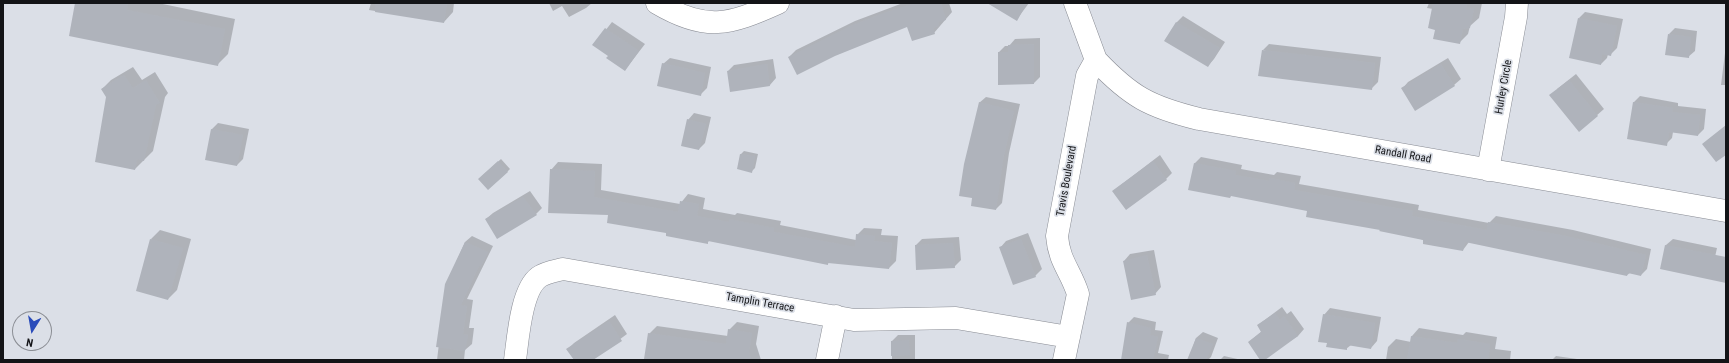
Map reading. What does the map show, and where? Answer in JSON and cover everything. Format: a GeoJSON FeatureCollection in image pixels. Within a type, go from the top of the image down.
{"type":"FeatureCollection","features":[{"type":"Feature","properties":{"kind":"street"},"geometry":{"type":"LineString","coordinates":[[657,3],[684,17],[710,22],[745,18],[778,3]]}},
{"type":"Feature","properties":{"kind":"street"},"geometry":{"type":"LineString","coordinates":[[1075,3],[1096,60]]}},
{"type":"Feature","properties":{"kind":"street","name":"Hurley Circle"},"geometry":{"type":"LineString","coordinates":[[1488,170],[1516,17],[1517,3]]}},
{"type":"Feature","properties":{"kind":"street","name":"Randall Road"},"geometry":{"type":"LineString","coordinates":[[1096,60],[1126,89],[1144,101],[1166,111],[1199,119],[1726,212]]}},
{"type":"Feature","properties":{"kind":"street","name":"Travis Boulevard"},"geometry":{"type":"LineString","coordinates":[[1064,360],[1078,294],[1075,285],[1062,261],[1057,236],[1087,76],[1096,60]]}},
{"type":"Feature","properties":{"kind":"street","name":"Tamplin Terrace"},"geometry":{"type":"LineString","coordinates":[[515,360],[526,298],[533,282],[548,273],[563,269],[854,320],[956,318],[1069,337]]}},
{"type":"Feature","properties":{"kind":"street"},"geometry":{"type":"LineString","coordinates":[[827,360],[836,316]]}},
{"type":"Feature","properties":{"kind":"building"},"geometry":{"type":"Polygon","coordinates":[[[75,3],[128,3],[127,10],[225,29],[218,66],[69,36],[75,3]]]}},
{"type":"Feature","properties":{"kind":"building"},"geometry":{"type":"Polygon","coordinates":[[[376,3],[447,3],[444,23],[375,12],[376,3]]]}},
{"type":"Feature","properties":{"kind":"building"},"geometry":{"type":"Polygon","coordinates":[[[916,3],[941,3],[946,20],[938,22],[939,26],[933,28],[935,34],[912,41],[907,27],[835,56],[797,75],[788,57],[848,27],[881,14],[916,3]]]}},
{"type":"Feature","properties":{"kind":"building"},"geometry":{"type":"Polygon","coordinates":[[[987,3],[1027,3],[1017,21],[987,3]]]}},
{"type":"Feature","properties":{"kind":"building"},"geometry":{"type":"Polygon","coordinates":[[[1433,3],[1467,3],[1466,7],[1474,9],[1470,28],[1463,29],[1460,44],[1433,39],[1435,30],[1428,28],[1433,3]]]}},
{"type":"Feature","properties":{"kind":"building"},"geometry":{"type":"Polygon","coordinates":[[[1578,18],[1617,26],[1611,56],[1602,54],[1601,65],[1569,58],[1578,18]]]}},
{"type":"Feature","properties":{"kind":"building"},"geometry":{"type":"Polygon","coordinates":[[[1176,22],[1220,48],[1208,67],[1164,41],[1176,22]]]}},
{"type":"Feature","properties":{"kind":"building"},"geometry":{"type":"Polygon","coordinates":[[[605,28],[639,51],[625,71],[606,58],[608,56],[592,45],[605,28]]]}},
{"type":"Feature","properties":{"kind":"building"},"geometry":{"type":"Polygon","coordinates":[[[1668,34],[1691,37],[1689,58],[1665,55],[1668,34]]]}},
{"type":"Feature","properties":{"kind":"building"},"geometry":{"type":"Polygon","coordinates":[[[1034,44],[1034,84],[998,85],[998,52],[1008,52],[1008,45],[1034,44]]]}},
{"type":"Feature","properties":{"kind":"building"},"geometry":{"type":"Polygon","coordinates":[[[1262,50],[1375,63],[1372,90],[1258,76],[1262,50]]]}},
{"type":"Feature","properties":{"kind":"building"},"geometry":{"type":"Polygon","coordinates":[[[662,63],[705,73],[701,96],[657,86],[662,63]]]}},
{"type":"Feature","properties":{"kind":"building"},"geometry":{"type":"Polygon","coordinates":[[[767,64],[770,86],[730,92],[727,71],[767,64]]]}},
{"type":"Feature","properties":{"kind":"building"},"geometry":{"type":"Polygon","coordinates":[[[1441,64],[1455,86],[1415,111],[1401,88],[1441,64]]]}},
{"type":"Feature","properties":{"kind":"building"},"geometry":{"type":"Polygon","coordinates":[[[124,75],[133,88],[146,80],[160,103],[156,105],[144,161],[137,159],[135,170],[95,162],[106,97],[101,89],[124,75]]]}},
{"type":"Feature","properties":{"kind":"building"},"geometry":{"type":"Polygon","coordinates":[[[1569,80],[1598,116],[1579,132],[1549,95],[1569,80]]]}},
{"type":"Feature","properties":{"kind":"building"},"geometry":{"type":"Polygon","coordinates":[[[979,102],[1014,111],[1003,160],[996,210],[971,206],[972,198],[959,196],[964,164],[979,102]]]}},
{"type":"Feature","properties":{"kind":"building"},"geometry":{"type":"Polygon","coordinates":[[[1633,102],[1673,108],[1672,112],[1700,115],[1698,136],[1669,132],[1667,146],[1627,139],[1633,102]]]}},
{"type":"Feature","properties":{"kind":"building"},"geometry":{"type":"Polygon","coordinates":[[[687,119],[706,124],[699,150],[681,146],[687,119]]]}},
{"type":"Feature","properties":{"kind":"building"},"geometry":{"type":"Polygon","coordinates":[[[1726,125],[1726,155],[1716,162],[1702,144],[1726,125]]]}},
{"type":"Feature","properties":{"kind":"building"},"geometry":{"type":"Polygon","coordinates":[[[211,129],[243,135],[237,166],[205,160],[211,129]]]}},
{"type":"Feature","properties":{"kind":"building"},"geometry":{"type":"Polygon","coordinates":[[[740,154],[755,156],[752,173],[737,169],[740,154]]]}},
{"type":"Feature","properties":{"kind":"building"},"geometry":{"type":"Polygon","coordinates":[[[498,161],[508,172],[488,190],[478,179],[498,161]]]}},
{"type":"Feature","properties":{"kind":"building"},"geometry":{"type":"Polygon","coordinates":[[[1153,161],[1167,180],[1126,210],[1112,191],[1153,161]]]}},
{"type":"Feature","properties":{"kind":"building"},"geometry":{"type":"Polygon","coordinates":[[[1194,163],[1236,171],[1235,175],[1269,181],[1270,178],[1295,183],[1294,190],[1413,211],[1412,216],[1487,230],[1488,222],[1566,236],[1646,255],[1641,276],[1628,273],[1627,276],[1465,242],[1463,251],[1423,244],[1423,240],[1379,231],[1380,230],[1306,217],[1307,211],[1231,196],[1230,198],[1188,190],[1194,163]]]}},
{"type":"Feature","properties":{"kind":"building"},"geometry":{"type":"Polygon","coordinates":[[[550,169],[595,171],[594,197],[678,212],[680,201],[699,204],[697,216],[729,222],[729,219],[774,228],[774,232],[855,247],[856,234],[875,236],[874,241],[892,243],[889,269],[828,263],[828,265],[708,241],[708,244],[666,236],[666,233],[607,223],[608,215],[548,213],[550,169]]]}},
{"type":"Feature","properties":{"kind":"building"},"geometry":{"type":"Polygon","coordinates":[[[523,197],[537,215],[497,239],[485,219],[523,197]]]}},
{"type":"Feature","properties":{"kind":"building"},"geometry":{"type":"Polygon","coordinates":[[[150,239],[183,248],[168,300],[136,291],[150,239]]]}},
{"type":"Feature","properties":{"kind":"building"},"geometry":{"type":"Polygon","coordinates":[[[1021,239],[1036,277],[1013,285],[999,247],[1021,239]]]}},
{"type":"Feature","properties":{"kind":"building"},"geometry":{"type":"Polygon","coordinates":[[[465,242],[488,252],[481,267],[479,266],[461,305],[467,306],[463,334],[468,335],[465,351],[436,347],[445,284],[465,242]]]}},
{"type":"Feature","properties":{"kind":"building"},"geometry":{"type":"Polygon","coordinates":[[[953,243],[955,268],[916,270],[915,245],[953,243]]]}},
{"type":"Feature","properties":{"kind":"building"},"geometry":{"type":"Polygon","coordinates":[[[1665,245],[1726,257],[1726,283],[1660,269],[1665,245]]]}},
{"type":"Feature","properties":{"kind":"building"},"geometry":{"type":"Polygon","coordinates":[[[1147,255],[1156,295],[1131,300],[1123,261],[1147,255]]]}},
{"type":"Feature","properties":{"kind":"building"},"geometry":{"type":"Polygon","coordinates":[[[1275,313],[1280,320],[1284,316],[1298,336],[1265,360],[1260,360],[1248,342],[1261,332],[1257,325],[1275,313]]]}},
{"type":"Feature","properties":{"kind":"building"},"geometry":{"type":"Polygon","coordinates":[[[1323,314],[1375,323],[1371,349],[1347,345],[1347,350],[1326,347],[1327,343],[1318,342],[1323,314]]]}},
{"type":"Feature","properties":{"kind":"building"},"geometry":{"type":"Polygon","coordinates":[[[609,321],[622,341],[593,360],[574,360],[566,349],[609,321]]]}},
{"type":"Feature","properties":{"kind":"building"},"geometry":{"type":"Polygon","coordinates":[[[1127,322],[1151,328],[1150,335],[1158,337],[1153,360],[1121,360],[1127,322]]]}},
{"type":"Feature","properties":{"kind":"building"},"geometry":{"type":"Polygon","coordinates":[[[728,329],[752,333],[749,352],[751,360],[644,359],[648,333],[726,344],[728,329]]]}},
{"type":"Feature","properties":{"kind":"building"},"geometry":{"type":"Polygon","coordinates":[[[1411,336],[1457,343],[1458,339],[1490,344],[1488,360],[1407,360],[1411,336]]]}},
{"type":"Feature","properties":{"kind":"building"},"geometry":{"type":"Polygon","coordinates":[[[1196,338],[1213,344],[1206,360],[1187,360],[1196,338]]]}},
{"type":"Feature","properties":{"kind":"building"},"geometry":{"type":"Polygon","coordinates":[[[909,340],[910,355],[891,356],[891,341],[909,340]]]}}]}
